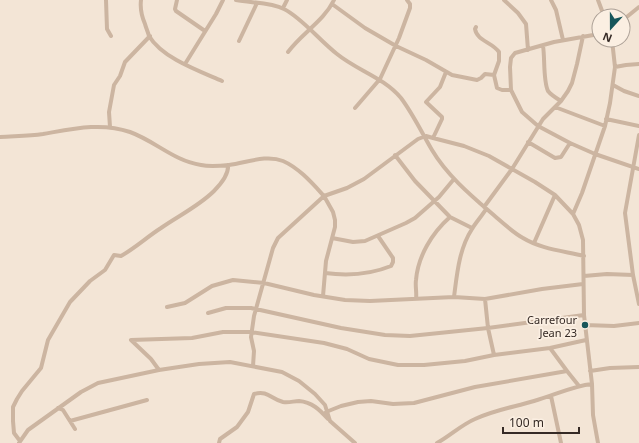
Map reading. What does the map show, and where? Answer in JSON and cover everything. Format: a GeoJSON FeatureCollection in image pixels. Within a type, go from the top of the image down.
{"type":"FeatureCollection","features":[{"type":"Feature","properties":{"kind":"street"},"geometry":{"type":"LineString","coordinates":[[106,0],[107,29],[111,36]]}},
{"type":"Feature","properties":{"kind":"street"},"geometry":{"type":"LineString","coordinates":[[141,0],[143,20],[150,36],[161,48],[173,58],[184,64],[222,81]]}},
{"type":"Feature","properties":{"kind":"street"},"geometry":{"type":"LineString","coordinates":[[177,0],[176,11],[205,31]]}},
{"type":"Feature","properties":{"kind":"street"},"geometry":{"type":"LineString","coordinates":[[184,64],[216,14],[223,0]]}},
{"type":"Feature","properties":{"kind":"street"},"geometry":{"type":"LineString","coordinates":[[236,0],[283,8],[335,53],[348,62],[380,79],[401,98],[426,136],[433,150],[454,179],[485,208],[523,239],[584,256]]}},
{"type":"Feature","properties":{"kind":"street"},"geometry":{"type":"LineString","coordinates":[[283,8],[287,0]]}},
{"type":"Feature","properties":{"kind":"street"},"geometry":{"type":"LineString","coordinates":[[355,108],[380,79],[396,46],[410,8],[410,4],[407,0]]}},
{"type":"Feature","properties":{"kind":"street"},"geometry":{"type":"LineString","coordinates":[[551,0],[556,10],[563,40]]}},
{"type":"Feature","properties":{"kind":"street"},"geometry":{"type":"LineString","coordinates":[[506,1],[526,24],[528,50]]}},
{"type":"Feature","properties":{"kind":"street"},"geometry":{"type":"LineString","coordinates":[[239,41],[254,2]]}},
{"type":"Feature","properties":{"kind":"street"},"geometry":{"type":"LineString","coordinates":[[288,52],[324,15],[333,2],[365,28],[446,72],[455,76],[477,80],[485,74],[494,75]]}},
{"type":"Feature","properties":{"kind":"street"},"geometry":{"type":"LineString","coordinates":[[631,14],[639,7]]}},
{"type":"Feature","properties":{"kind":"street"},"geometry":{"type":"LineString","coordinates":[[476,27],[477,35],[493,45],[499,52],[499,61],[494,75],[497,88],[502,90],[511,90]]}},
{"type":"Feature","properties":{"kind":"street"},"geometry":{"type":"LineString","coordinates":[[591,35],[563,40],[514,53],[511,58],[510,67],[511,90],[522,112],[538,126],[595,154],[639,169]]}},
{"type":"Feature","properties":{"kind":"street"},"geometry":{"type":"LineString","coordinates":[[110,127],[109,112],[114,85],[120,76],[125,62],[150,36]]}},
{"type":"Feature","properties":{"kind":"street"},"geometry":{"type":"LineString","coordinates":[[454,297],[459,259],[463,246],[472,228],[512,169],[546,114],[561,101],[572,83],[583,36]]}},
{"type":"Feature","properties":{"kind":"street"},"geometry":{"type":"LineString","coordinates":[[543,46],[546,84],[548,91],[561,101]]}},
{"type":"Feature","properties":{"kind":"street"},"geometry":{"type":"LineString","coordinates":[[574,214],[605,126],[615,67],[613,48]]}},
{"type":"Feature","properties":{"kind":"street"},"geometry":{"type":"LineString","coordinates":[[615,67],[639,64]]}},
{"type":"Feature","properties":{"kind":"street"},"geometry":{"type":"LineString","coordinates":[[433,138],[442,117],[426,102],[440,87],[446,72]]}},
{"type":"Feature","properties":{"kind":"street"},"geometry":{"type":"LineString","coordinates":[[613,85],[624,91],[639,96]]}},
{"type":"Feature","properties":{"kind":"street"},"geometry":{"type":"LineString","coordinates":[[555,107],[605,126]]}},
{"type":"Feature","properties":{"kind":"street"},"geometry":{"type":"LineString","coordinates":[[606,119],[639,126]]}},
{"type":"Feature","properties":{"kind":"street"},"geometry":{"type":"LineString","coordinates":[[0,137],[40,134],[85,127],[110,127],[137,135],[192,164],[204,166],[228,165],[266,158],[281,160],[300,172],[324,196],[331,208],[335,220],[336,227],[332,238],[325,273],[323,296]]}},
{"type":"Feature","properties":{"kind":"street"},"geometry":{"type":"LineString","coordinates":[[639,135],[625,213],[633,275],[639,304]]}},
{"type":"Feature","properties":{"kind":"street"},"geometry":{"type":"LineString","coordinates":[[253,366],[254,352],[251,332],[256,308],[273,248],[278,238],[324,196],[347,188],[364,179],[418,139],[426,136],[464,146],[488,156],[555,195],[574,214],[584,240],[584,315],[598,443]]}},
{"type":"Feature","properties":{"kind":"street"},"geometry":{"type":"LineString","coordinates":[[528,142],[555,158],[561,157],[570,143]]}},
{"type":"Feature","properties":{"kind":"street"},"geometry":{"type":"LineString","coordinates":[[395,155],[416,182],[450,217],[472,228]]}},
{"type":"Feature","properties":{"kind":"street"},"geometry":{"type":"LineString","coordinates":[[228,165],[228,170],[214,191],[197,204],[158,229],[135,248],[121,256],[114,255],[105,270],[90,281],[70,302],[48,340],[40,368],[22,391],[13,407],[14,433],[20,442],[28,430],[81,392],[98,383],[159,370],[199,364],[230,362],[282,372],[299,381],[315,394],[325,405],[330,421]]}},
{"type":"Feature","properties":{"kind":"street"},"geometry":{"type":"LineString","coordinates":[[332,238],[354,242],[365,241],[378,236],[415,218],[434,201],[454,179]]}},
{"type":"Feature","properties":{"kind":"street"},"geometry":{"type":"LineString","coordinates":[[534,243],[555,195]]}},
{"type":"Feature","properties":{"kind":"street"},"geometry":{"type":"LineString","coordinates":[[416,299],[416,279],[425,249],[435,233],[450,217]]}},
{"type":"Feature","properties":{"kind":"street"},"geometry":{"type":"LineString","coordinates":[[325,273],[342,275],[362,274],[380,271],[391,266],[393,258],[378,236]]}},
{"type":"Feature","properties":{"kind":"street"},"geometry":{"type":"LineString","coordinates":[[584,276],[607,274],[633,275]]}},
{"type":"Feature","properties":{"kind":"street"},"geometry":{"type":"LineString","coordinates":[[167,307],[185,303],[212,286],[233,280],[264,283],[345,300],[370,302],[454,297],[485,299],[542,289],[584,284]]}},
{"type":"Feature","properties":{"kind":"street"},"geometry":{"type":"LineString","coordinates":[[81,290],[86,293]]}},
{"type":"Feature","properties":{"kind":"street"},"geometry":{"type":"LineString","coordinates":[[485,299],[488,328],[494,356]]}},
{"type":"Feature","properties":{"kind":"street"},"geometry":{"type":"LineString","coordinates":[[208,313],[233,307],[256,308],[341,328],[410,336],[488,328],[584,315]]}},
{"type":"Feature","properties":{"kind":"street"},"geometry":{"type":"LineString","coordinates":[[585,325],[614,326],[639,323]]}},
{"type":"Feature","properties":{"kind":"street"},"geometry":{"type":"LineString","coordinates":[[159,370],[151,359],[131,340],[192,338],[223,332],[251,332],[324,343],[347,349],[369,359],[398,365],[465,361],[550,348],[586,340]]}},
{"type":"Feature","properties":{"kind":"street"},"geometry":{"type":"LineString","coordinates":[[550,348],[579,386]]}},
{"type":"Feature","properties":{"kind":"street"},"geometry":{"type":"LineString","coordinates":[[590,371],[610,368],[639,367]]}},
{"type":"Feature","properties":{"kind":"street"},"geometry":{"type":"LineString","coordinates":[[326,412],[341,406],[358,402],[371,401],[393,404],[414,403],[475,387],[567,371]]}},
{"type":"Feature","properties":{"kind":"street"},"geometry":{"type":"LineString","coordinates":[[437,443],[447,438],[474,419],[513,406],[533,402],[579,386],[592,384]]}},
{"type":"Feature","properties":{"kind":"street"},"geometry":{"type":"LineString","coordinates":[[219,443],[220,439],[237,427],[248,412],[254,394],[258,393],[266,393],[285,403],[300,401],[318,408],[355,443]]}},
{"type":"Feature","properties":{"kind":"street"},"geometry":{"type":"LineString","coordinates":[[551,396],[561,443]]}},
{"type":"Feature","properties":{"kind":"street"},"geometry":{"type":"LineString","coordinates":[[70,421],[147,400]]}},
{"type":"Feature","properties":{"kind":"street"},"geometry":{"type":"LineString","coordinates":[[58,408],[63,410],[75,429]]}},
{"type":"Feature","properties":{"kind":"street"},"geometry":{"type":"LineString","coordinates":[[447,438],[452,443]]}},
{"type":"Feature","properties":{"kind":"place","name":"Carrefour Jean 23"},"geometry":{"type":"Point","coordinates":[585,325]}}]}
